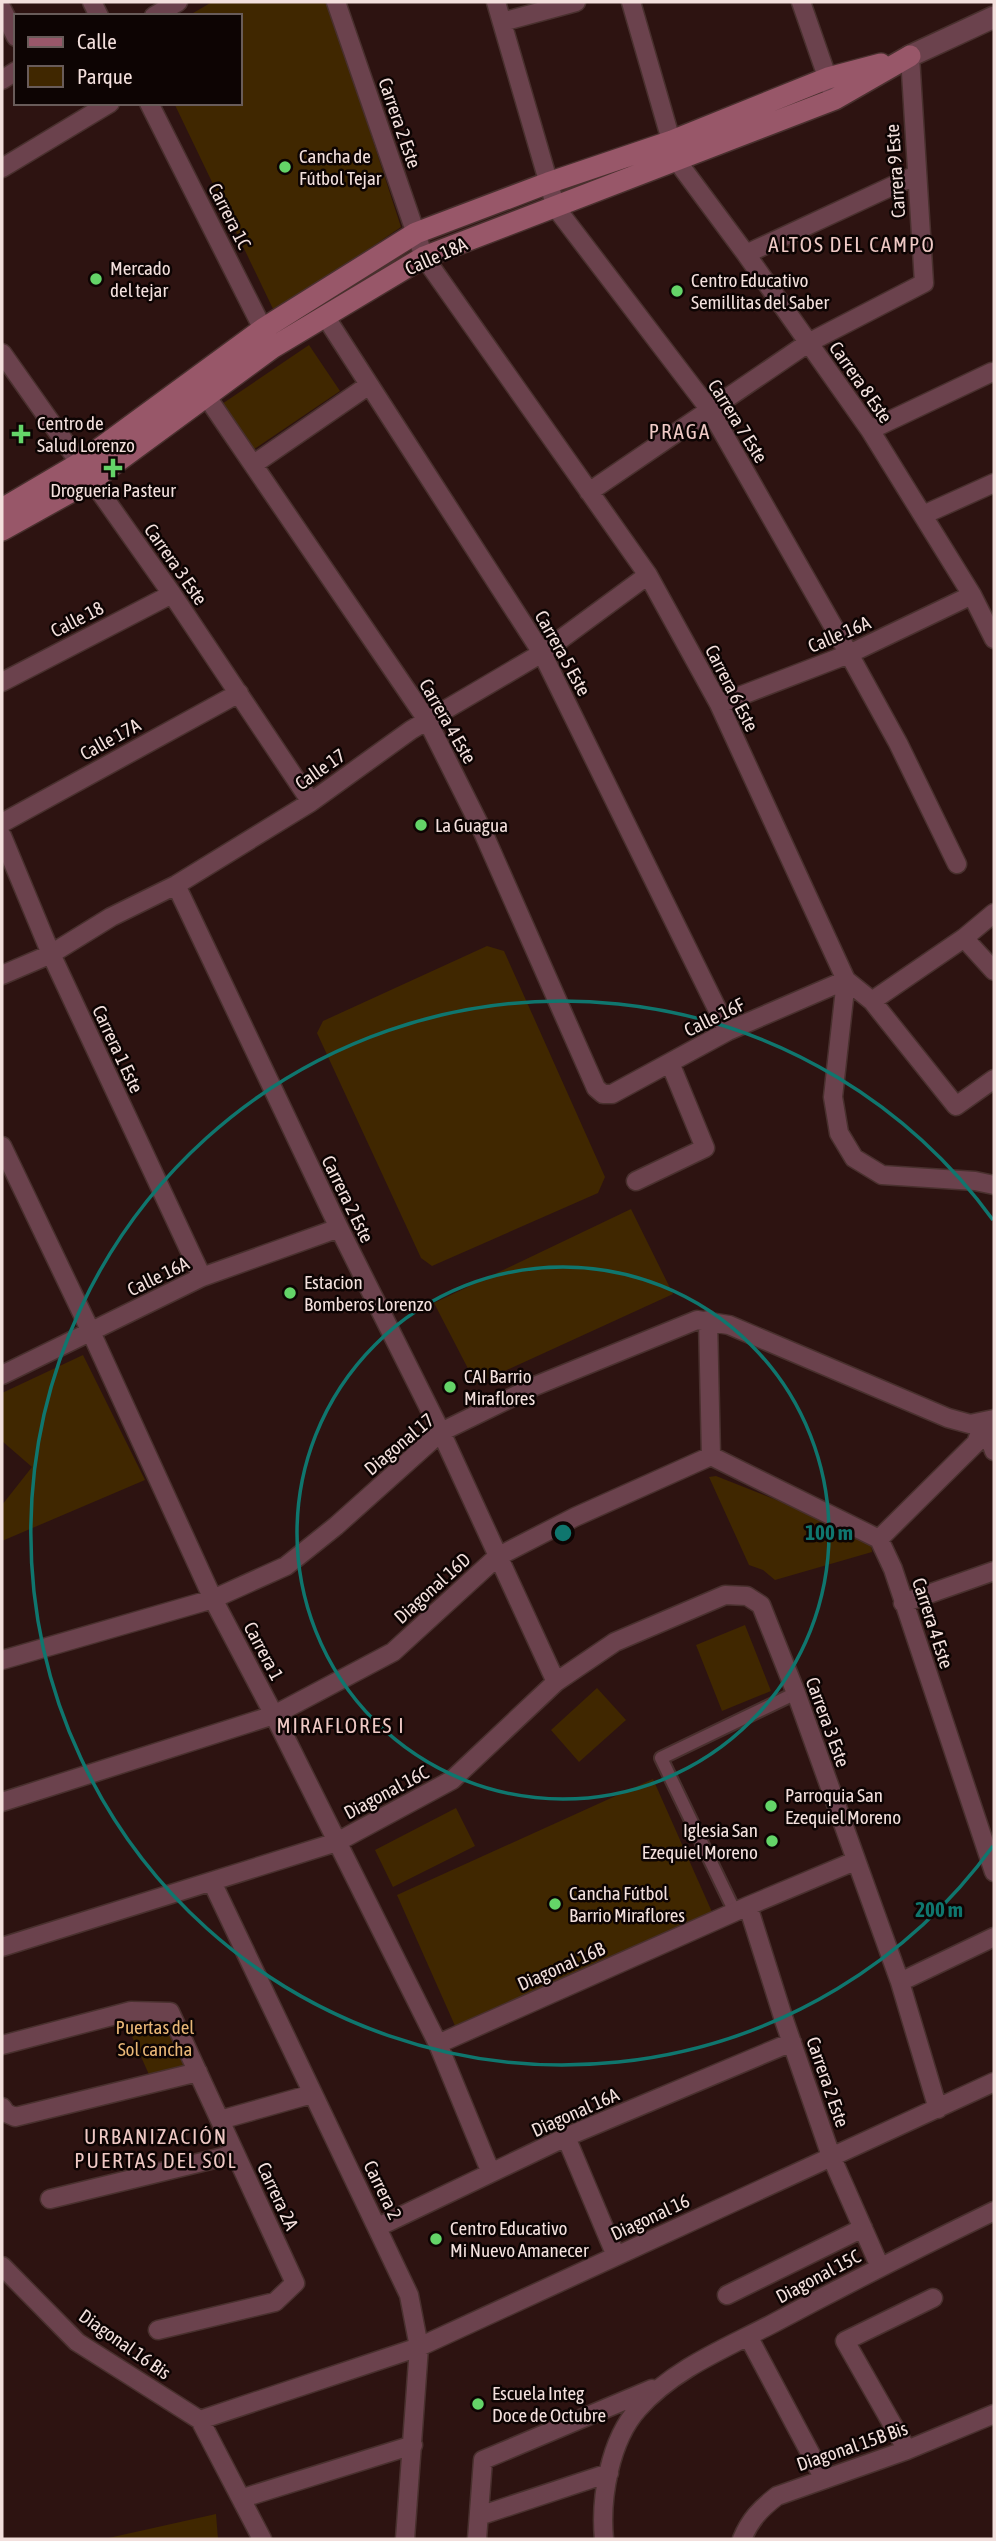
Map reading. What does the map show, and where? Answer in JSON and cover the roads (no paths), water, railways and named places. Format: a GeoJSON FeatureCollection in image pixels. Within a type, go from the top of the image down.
{"type":"FeatureCollection","features":[{"type":"Feature","properties":{"kind":"main road","name":"Calle 18A"},"geometry":{"type":"LineString","coordinates":[[2,509],[86,471],[207,397],[268,339],[324,316],[424,257],[556,208],[828,78],[910,56]]}},
{"type":"Feature","properties":{"kind":"main road","name":"Calle 18A"},"geometry":{"type":"LineString","coordinates":[[2,530],[416,233],[548,183],[675,151],[835,99],[910,56]]}},
{"type":"Feature","properties":{"kind":"street"},"geometry":{"type":"LineString","coordinates":[[157,14],[178,2]]}},
{"type":"Feature","properties":{"kind":"street","name":"Carrera 2 Este"},"geometry":{"type":"LineString","coordinates":[[335,2],[424,257]]}},
{"type":"Feature","properties":{"kind":"street","name":"Carrera 7 Este"},"geometry":{"type":"LineString","coordinates":[[496,2],[556,208],[710,410],[898,743],[957,864]]}},
{"type":"Feature","properties":{"kind":"street"},"geometry":{"type":"LineString","coordinates":[[502,22],[576,2]]}},
{"type":"Feature","properties":{"kind":"street"},"geometry":{"type":"LineString","coordinates":[[631,2],[675,151]]}},
{"type":"Feature","properties":{"kind":"street"},"geometry":{"type":"LineString","coordinates":[[801,2],[835,99]]}},
{"type":"Feature","properties":{"kind":"street"},"geometry":{"type":"LineString","coordinates":[[2,9],[14,33]]}},
{"type":"Feature","properties":{"kind":"street","name":"Calle 18A"},"geometry":{"type":"LineString","coordinates":[[910,56],[994,17]]}},
{"type":"Feature","properties":{"kind":"street","name":"Carrera 9 Este"},"geometry":{"type":"LineString","coordinates":[[808,343],[924,283],[910,56]]}},
{"type":"Feature","properties":{"kind":"street"},"geometry":{"type":"LineString","coordinates":[[4,161],[106,105]]}},
{"type":"Feature","properties":{"kind":"street","name":"Carrera 1C"},"geometry":{"type":"LineString","coordinates":[[150,105],[268,339]]}},
{"type":"Feature","properties":{"kind":"street","name":"Carrera 8 Este"},"geometry":{"type":"LineString","coordinates":[[675,151],[870,430],[972,595],[994,639]]}},
{"type":"Feature","properties":{"kind":"street"},"geometry":{"type":"LineString","coordinates":[[746,254],[916,175]]}},
{"type":"Feature","properties":{"kind":"street","name":"Carrera 6 Este"},"geometry":{"type":"LineString","coordinates":[[424,257],[648,575],[719,704],[845,980]]}},
{"type":"Feature","properties":{"kind":"street","name":"Carrera 5 Este"},"geometry":{"type":"LineString","coordinates":[[324,316],[542,653],[728,1031]]}},
{"type":"Feature","properties":{"kind":"street"},"geometry":{"type":"LineString","coordinates":[[589,492],[808,343]]}},
{"type":"Feature","properties":{"kind":"street","name":"Carrera 3 Este"},"geometry":{"type":"LineString","coordinates":[[2,353],[172,594],[311,802]]}},
{"type":"Feature","properties":{"kind":"street"},"geometry":{"type":"LineString","coordinates":[[870,430],[992,372]]}},
{"type":"Feature","properties":{"kind":"street"},"geometry":{"type":"LineString","coordinates":[[254,464],[369,385]]}},
{"type":"Feature","properties":{"kind":"street","name":"Carrera 4 Este"},"geometry":{"type":"LineString","coordinates":[[207,397],[427,720],[482,830],[596,1088],[603,1094]]}},
{"type":"Feature","properties":{"kind":"street"},"geometry":{"type":"LineString","coordinates":[[923,515],[994,482]]}},
{"type":"Feature","properties":{"kind":"street","name":"Calle 17"},"geometry":{"type":"LineString","coordinates":[[2,975],[51,954],[111,917],[176,885],[311,802],[427,720],[542,653],[648,575]]}},
{"type":"Feature","properties":{"kind":"street","name":"Calle 18"},"geometry":{"type":"LineString","coordinates":[[2,682],[172,594]]}},
{"type":"Feature","properties":{"kind":"street","name":"Calle 16A"},"geometry":{"type":"LineString","coordinates":[[719,704],[849,654],[972,595]]}},
{"type":"Feature","properties":{"kind":"street","name":"Calle 17A"},"geometry":{"type":"LineString","coordinates":[[2,823],[239,693]]}},
{"type":"Feature","properties":{"kind":"street","name":"Carrera 1 Este"},"geometry":{"type":"LineString","coordinates":[[2,836],[51,954],[202,1277]]}},
{"type":"Feature","properties":{"kind":"street","name":"Carrera 2 Este"},"geometry":{"type":"LineString","coordinates":[[176,885],[338,1228],[441,1432],[556,1682]]}},
{"type":"Feature","properties":{"kind":"street"},"geometry":{"type":"LineString","coordinates":[[872,1001],[994,913]]}},
{"type":"Feature","properties":{"kind":"street"},"geometry":{"type":"LineString","coordinates":[[964,937],[994,971]]}},
{"type":"Feature","properties":{"kind":"street"},"geometry":{"type":"LineString","coordinates":[[845,980],[872,1001],[956,1105],[994,1079]]}},
{"type":"Feature","properties":{"kind":"street"},"geometry":{"type":"LineString","coordinates":[[845,980],[833,1097],[839,1133],[854,1158],[882,1175],[993,1183]]}},
{"type":"Feature","properties":{"kind":"street","name":"Calle 16F"},"geometry":{"type":"LineString","coordinates":[[603,1094],[612,1094],[728,1031],[845,980]]}},
{"type":"Feature","properties":{"kind":"street"},"geometry":{"type":"LineString","coordinates":[[636,1181],[705,1148],[670,1063]]}},
{"type":"Feature","properties":{"kind":"street","name":"Carrera 1"},"geometry":{"type":"LineString","coordinates":[[2,1146],[92,1332],[213,1599],[438,2044],[491,2173]]}},
{"type":"Feature","properties":{"kind":"street","name":"Calle 16A"},"geometry":{"type":"LineString","coordinates":[[2,1375],[202,1277],[338,1228]]}},
{"type":"Feature","properties":{"kind":"street","name":"Diagonal 17"},"geometry":{"type":"LineString","coordinates":[[4,1658],[213,1599],[286,1566],[336,1526],[441,1432],[535,1386],[697,1320],[708,1320]]}},
{"type":"Feature","properties":{"kind":"street"},"geometry":{"type":"LineString","coordinates":[[708,1320],[730,1325],[948,1418],[970,1424],[989,1421],[976,1443],[879,1539],[710,1456],[708,1320]]}},
{"type":"Feature","properties":{"kind":"street"},"geometry":{"type":"LineString","coordinates":[[989,1421],[994,1451]]}},
{"type":"Feature","properties":{"kind":"street","name":"Diagonal 16D"},"geometry":{"type":"LineString","coordinates":[[2,1802],[274,1715],[393,1652],[497,1557],[575,1517],[710,1456]]}},
{"type":"Feature","properties":{"kind":"street","name":"Carrera 4 Este"},"geometry":{"type":"LineString","coordinates":[[879,1539],[893,1569],[994,1872]]}},
{"type":"Feature","properties":{"kind":"street"},"geometry":{"type":"LineString","coordinates":[[903,1603],[994,1571]]}},
{"type":"Feature","properties":{"kind":"street","name":"Diagonal 16C"},"geometry":{"type":"LineString","coordinates":[[2,1947],[337,1842],[452,1780],[556,1682],[615,1642],[725,1595],[747,1596]]}},
{"type":"Feature","properties":{"kind":"street","name":"Carrera 3 Este"},"geometry":{"type":"LineString","coordinates":[[747,1596],[761,1605],[796,1693],[900,1982],[938,2109]]}},
{"type":"Feature","properties":{"kind":"street"},"geometry":{"type":"LineString","coordinates":[[741,1909],[661,1758],[796,1693]]}},
{"type":"Feature","properties":{"kind":"street","name":"Diagonal 16B"},"geometry":{"type":"LineString","coordinates":[[438,2044],[855,1861]]}},
{"type":"Feature","properties":{"kind":"street","name":"Carrera 2"},"geometry":{"type":"LineString","coordinates":[[212,1882],[410,2295],[419,2347],[405,2539]]}},
{"type":"Feature","properties":{"kind":"street","name":"Carrera 2 Este"},"geometry":{"type":"LineString","coordinates":[[741,1909],[792,2042],[831,2156],[880,2267]]}},
{"type":"Feature","properties":{"kind":"street"},"geometry":{"type":"LineString","coordinates":[[900,1982],[994,1937]]}},
{"type":"Feature","properties":{"kind":"street","name":"Carrera 2A"},"geometry":{"type":"LineString","coordinates":[[2,2045],[131,2011],[170,2012],[295,2283],[275,2302],[158,2330]]}},
{"type":"Feature","properties":{"kind":"street","name":"Diagonal 16A"},"geometry":{"type":"LineString","coordinates":[[378,2227],[566,2137],[792,2042]]}},
{"type":"Feature","properties":{"kind":"street"},"geometry":{"type":"LineString","coordinates":[[2,2107],[15,2117],[198,2072]]}},
{"type":"Feature","properties":{"kind":"street","name":"Diagonal 16"},"geometry":{"type":"LineString","coordinates":[[201,2420],[419,2347],[994,2082]]}},
{"type":"Feature","properties":{"kind":"street"},"geometry":{"type":"LineString","coordinates":[[220,2120],[312,2094]]}},
{"type":"Feature","properties":{"kind":"street"},"geometry":{"type":"LineString","coordinates":[[566,2137],[616,2256]]}},
{"type":"Feature","properties":{"kind":"street"},"geometry":{"type":"LineString","coordinates":[[50,2199],[235,2154]]}},
{"type":"Feature","properties":{"kind":"street","name":"Diagonal 15C"},"geometry":{"type":"LineString","coordinates":[[479,2516],[483,2460],[664,2384],[748,2336],[994,2211]]}},
{"type":"Feature","properties":{"kind":"street"},"geometry":{"type":"LineString","coordinates":[[727,2295],[863,2228]]}},
{"type":"Feature","properties":{"kind":"street","name":"Diagonal 16 Bis"},"geometry":{"type":"LineString","coordinates":[[2,2266],[77,2342],[201,2420]]}},
{"type":"Feature","properties":{"kind":"street"},"geometry":{"type":"LineString","coordinates":[[907,2450],[845,2341],[933,2298]]}},
{"type":"Feature","properties":{"kind":"street"},"geometry":{"type":"LineString","coordinates":[[748,2336],[824,2479]]}},
{"type":"Feature","properties":{"kind":"street","name":"Diagonal 15C"},"geometry":{"type":"LineString","coordinates":[[608,2476],[613,2452],[624,2429],[637,2409],[664,2384]]}},
{"type":"Feature","properties":{"kind":"street","name":"Diagonal 15B Bis"},"geometry":{"type":"LineString","coordinates":[[742,2539],[749,2522],[762,2507],[777,2496],[907,2450],[994,2414]]}},
{"type":"Feature","properties":{"kind":"street"},"geometry":{"type":"LineString","coordinates":[[201,2420],[262,2539]]}},
{"type":"Feature","properties":{"kind":"street"},"geometry":{"type":"LineString","coordinates":[[243,2498],[413,2445]]}},
{"type":"Feature","properties":{"kind":"street"},"geometry":{"type":"LineString","coordinates":[[477,2539],[479,2516],[608,2476],[604,2539]]}},
{"type":"Feature","properties":{"kind":"place","name":"Cancha de Fútbol Tejar"},"geometry":{"type":"Point","coordinates":[285,167]}},
{"type":"Feature","properties":{"kind":"place","name":"Mercado del tejar"},"geometry":{"type":"Point","coordinates":[96,279]}},
{"type":"Feature","properties":{"kind":"place","name":"Centro Educativo Semillitas del Saber"},"geometry":{"type":"Point","coordinates":[677,291]}},
{"type":"Feature","properties":{"kind":"place","name":"Centro de Salud Lorenzo"},"geometry":{"type":"Point","coordinates":[21,434]}},
{"type":"Feature","properties":{"kind":"place","name":"Drogueria Pasteur"},"geometry":{"type":"Point","coordinates":[113,468]}},
{"type":"Feature","properties":{"kind":"place","name":"La Guagua"},"geometry":{"type":"Point","coordinates":[421,825]}},
{"type":"Feature","properties":{"kind":"place","name":"Estacion Bomberos Lorenzo"},"geometry":{"type":"Point","coordinates":[290,1293]}},
{"type":"Feature","properties":{"kind":"place","name":"CAI Barrio Miraflores"},"geometry":{"type":"Point","coordinates":[450,1387]}},
{"type":"Feature","properties":{"kind":"place","name":"Parroquia San Ezequiel Moreno"},"geometry":{"type":"Point","coordinates":[771,1806]}},
{"type":"Feature","properties":{"kind":"place","name":"Iglesia San Ezequiel Moreno"},"geometry":{"type":"Point","coordinates":[772,1841]}},
{"type":"Feature","properties":{"kind":"place","name":"Cancha Fútbol Barrio Miraflores"},"geometry":{"type":"Point","coordinates":[555,1904]}},
{"type":"Feature","properties":{"kind":"place","name":"Centro Educativo Mi Nuevo Amanecer"},"geometry":{"type":"Point","coordinates":[436,2239]}},
{"type":"Feature","properties":{"kind":"place","name":"Escuela Integ Doce de Octubre"},"geometry":{"type":"Point","coordinates":[478,2404]}},
{"type":"Feature","properties":{"kind":"district","name":"ALTOS DEL CAMPO"},"geometry":{"type":"Point","coordinates":[852,245]}},
{"type":"Feature","properties":{"kind":"district","name":"PRAGA"},"geometry":{"type":"Point","coordinates":[680,432]}},
{"type":"Feature","properties":{"kind":"district","name":"MIRAFLORES I"},"geometry":{"type":"Point","coordinates":[341,1726]}},
{"type":"Feature","properties":{"kind":"district","name":"URBANIZACIÓN PUERTAS DEL SOL"},"geometry":{"type":"Point","coordinates":[156,2149]}},
{"type":"Feature","properties":{"kind":"park label","name":"Puertas del Sol cancha"},"geometry":{"type":"Point","coordinates":[155,2038]}}]}
